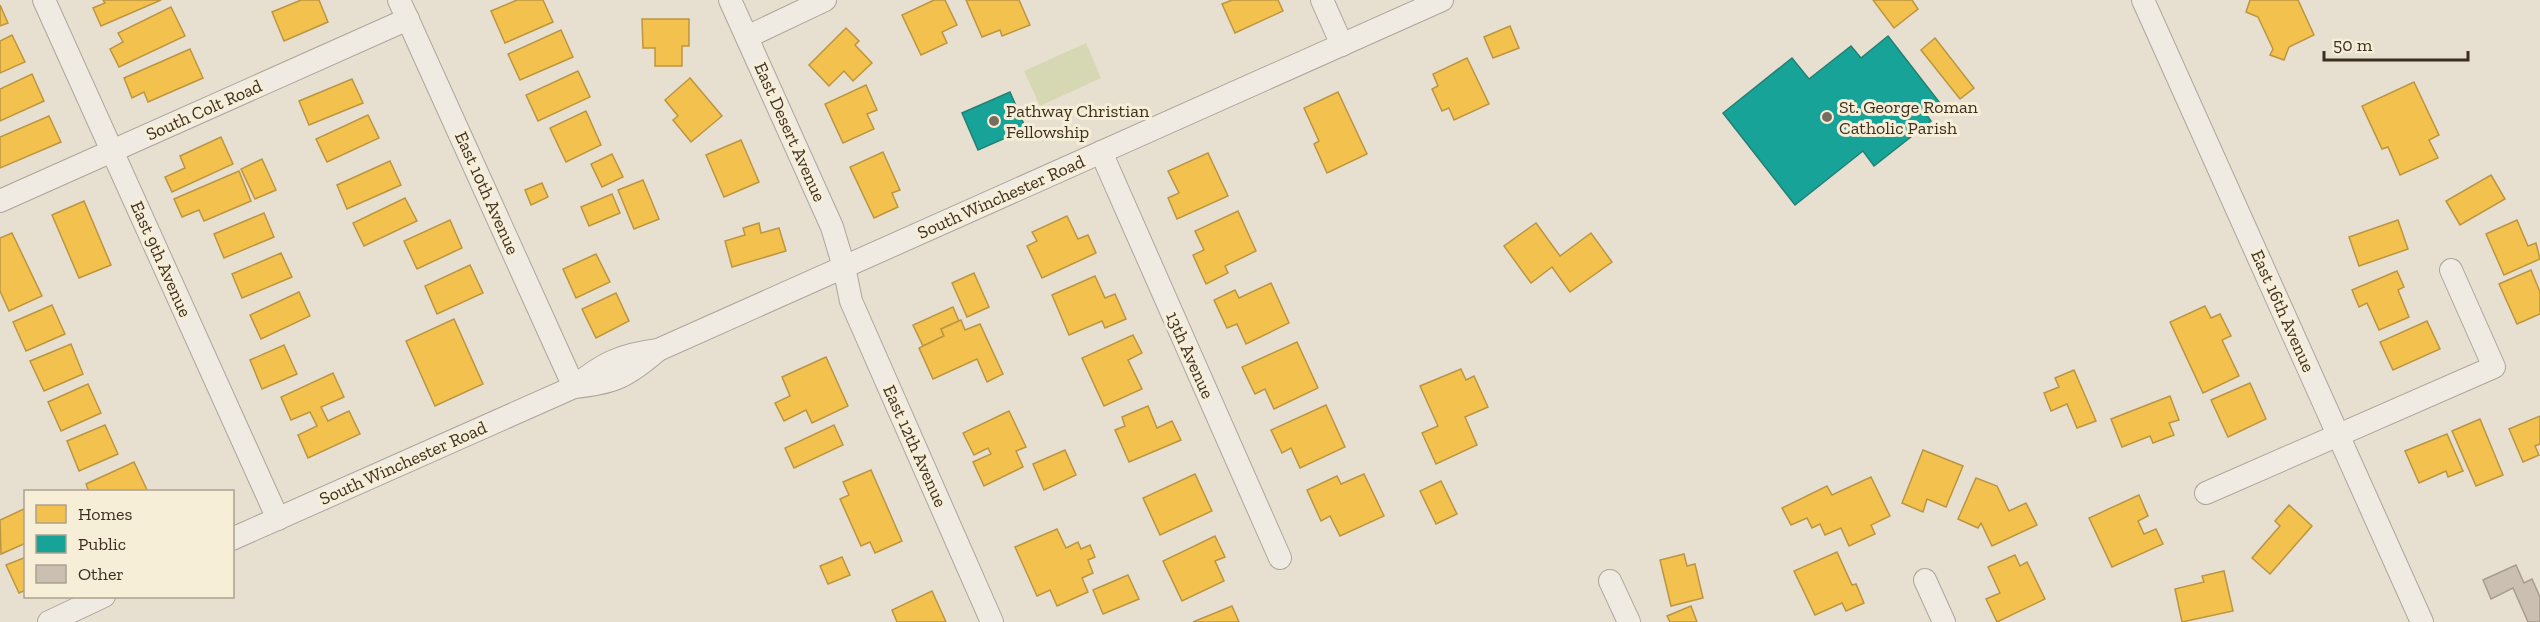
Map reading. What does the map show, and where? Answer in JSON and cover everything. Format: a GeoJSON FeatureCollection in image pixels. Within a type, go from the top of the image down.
{"type":"FeatureCollection","features":[{"type":"Feature","properties":{"kind":"street","name":"East 9th Avenue"},"geometry":{"type":"LineString","coordinates":[[44,0],[278,519]]}},
{"type":"Feature","properties":{"kind":"street","name":"East Desert Avenue"},"geometry":{"type":"LineString","coordinates":[[730,0],[832,227],[844,267]]}},
{"type":"Feature","properties":{"kind":"street"},"geometry":{"type":"LineString","coordinates":[[747,37],[825,0]]}},
{"type":"Feature","properties":{"kind":"street"},"geometry":{"type":"LineString","coordinates":[[1322,0],[1342,45]]}},
{"type":"Feature","properties":{"kind":"street","name":"South Winchester Road"},"geometry":{"type":"LineString","coordinates":[[234,538],[574,387],[604,384],[634,371],[658,350],[1442,0]]}},
{"type":"Feature","properties":{"kind":"street","name":"East 16th Avenue"},"geometry":{"type":"LineString","coordinates":[[2143,0],[2422,622]]}},
{"type":"Feature","properties":{"kind":"street","name":"South Colt Road"},"geometry":{"type":"LineString","coordinates":[[0,201],[112,151],[404,9]]}},
{"type":"Feature","properties":{"kind":"street","name":"East 10th Avenue"},"geometry":{"type":"LineString","coordinates":[[404,9],[574,387]]}},
{"type":"Feature","properties":{"kind":"street","name":"13th Avenue"},"geometry":{"type":"LineString","coordinates":[[1101,152],[1280,558]]}},
{"type":"Feature","properties":{"kind":"street","name":"East 12th Avenue"},"geometry":{"type":"LineString","coordinates":[[844,267],[851,301],[992,622]]}},
{"type":"Feature","properties":{"kind":"street"},"geometry":{"type":"LineString","coordinates":[[2206,493],[2494,367],[2451,270]]}},
{"type":"Feature","properties":{"kind":"street"},"geometry":{"type":"LineString","coordinates":[[1925,580],[1944,622]]}},
{"type":"Feature","properties":{"kind":"street"},"geometry":{"type":"LineString","coordinates":[[1610,581],[1629,622]]}},
{"type":"Feature","properties":{"kind":"street"},"geometry":{"type":"LineString","coordinates":[[49,622],[102,598]]}},
{"type":"Feature","properties":{"kind":"green space"},"geometry":{"type":"Polygon","coordinates":[[[1086,43],[1101,78],[1040,106],[1024,71],[1086,43]]]}},
{"type":"Feature","properties":{"kind":"building: Homes"},"geometry":{"type":"Polygon","coordinates":[[[103,0],[161,0],[101,26],[93,8],[105,3],[103,0]]]}},
{"type":"Feature","properties":{"kind":"building: Homes"},"geometry":{"type":"Polygon","coordinates":[[[301,0],[319,0],[328,22],[284,41],[272,12],[301,0]]]}},
{"type":"Feature","properties":{"kind":"building: Homes"},"geometry":{"type":"Polygon","coordinates":[[[517,0],[543,0],[553,22],[505,43],[491,11],[517,0]]]}},
{"type":"Feature","properties":{"kind":"building: Homes"},"geometry":{"type":"Polygon","coordinates":[[[934,0],[945,0],[957,25],[942,32],[947,43],[921,55],[902,15],[934,0]]]}},
{"type":"Feature","properties":{"kind":"building: Homes"},"geometry":{"type":"Polygon","coordinates":[[[966,0],[1019,0],[1030,25],[1002,36],[1000,30],[982,37],[966,0]]]}},
{"type":"Feature","properties":{"kind":"building: Homes"},"geometry":{"type":"Polygon","coordinates":[[[1232,0],[1278,0],[1283,11],[1235,33],[1222,4],[1232,0]]]}},
{"type":"Feature","properties":{"kind":"building: Homes"},"geometry":{"type":"Polygon","coordinates":[[[1873,0],[1912,0],[1918,9],[1894,28],[1873,0]]]}},
{"type":"Feature","properties":{"kind":"building: Homes"},"geometry":{"type":"Polygon","coordinates":[[[2250,0],[2298,0],[2314,35],[2289,47],[2284,60],[2270,55],[2273,49],[2258,17],[2246,12],[2250,0]]]}},
{"type":"Feature","properties":{"kind":"building: Homes"},"geometry":{"type":"Polygon","coordinates":[[[0,5],[8,23],[0,26],[0,5]]]}},
{"type":"Feature","properties":{"kind":"building: Homes"},"geometry":{"type":"Polygon","coordinates":[[[171,7],[185,36],[119,67],[110,49],[123,42],[118,33],[171,7]]]}},
{"type":"Feature","properties":{"kind":"building: Homes"},"geometry":{"type":"Polygon","coordinates":[[[642,19],[689,19],[689,46],[682,46],[682,66],[655,66],[655,48],[643,48],[642,19]]]}},
{"type":"Feature","properties":{"kind":"building: Homes"},"geometry":{"type":"Polygon","coordinates":[[[1510,26],[1519,48],[1493,58],[1484,37],[1510,26]]]}},
{"type":"Feature","properties":{"kind":"building: Homes"},"geometry":{"type":"Polygon","coordinates":[[[846,28],[859,41],[855,45],[872,63],[853,81],[844,71],[829,86],[809,65],[846,28]]]}},
{"type":"Feature","properties":{"kind":"building: Homes"},"geometry":{"type":"Polygon","coordinates":[[[561,30],[573,57],[520,80],[508,54],[561,30]]]}},
{"type":"Feature","properties":{"kind":"building: Homes"},"geometry":{"type":"Polygon","coordinates":[[[12,35],[25,62],[0,73],[0,41],[12,35]]]}},
{"type":"Feature","properties":{"kind":"building: Homes"},"geometry":{"type":"Polygon","coordinates":[[[1935,38],[1974,88],[1960,99],[1921,50],[1935,38]]]}},
{"type":"Feature","properties":{"kind":"building: Homes"},"geometry":{"type":"Polygon","coordinates":[[[190,49],[203,78],[148,102],[144,92],[132,98],[124,78],[190,49]]]}},
{"type":"Feature","properties":{"kind":"building: Homes"},"geometry":{"type":"Polygon","coordinates":[[[1467,58],[1489,104],[1454,120],[1449,108],[1442,111],[1432,89],[1438,86],[1433,74],[1467,58]]]}},
{"type":"Feature","properties":{"kind":"building: Homes"},"geometry":{"type":"Polygon","coordinates":[[[578,71],[590,97],[538,121],[526,95],[578,71]]]}},
{"type":"Feature","properties":{"kind":"building: Homes"},"geometry":{"type":"Polygon","coordinates":[[[32,74],[44,101],[0,121],[0,89],[32,74]]]}},
{"type":"Feature","properties":{"kind":"building: Homes"},"geometry":{"type":"Polygon","coordinates":[[[690,78],[722,116],[691,142],[673,120],[678,116],[665,100],[690,78]]]}},
{"type":"Feature","properties":{"kind":"building: Homes"},"geometry":{"type":"Polygon","coordinates":[[[352,79],[363,103],[309,125],[299,101],[352,79]]]}},
{"type":"Feature","properties":{"kind":"building: Homes"},"geometry":{"type":"Polygon","coordinates":[[[2414,82],[2439,135],[2429,140],[2438,158],[2400,175],[2388,147],[2382,149],[2362,106],[2414,82]]]}},
{"type":"Feature","properties":{"kind":"building: Homes"},"geometry":{"type":"Polygon","coordinates":[[[866,85],[877,110],[867,114],[874,129],[843,143],[825,104],[866,85]]]}},
{"type":"Feature","properties":{"kind":"building: Homes"},"geometry":{"type":"Polygon","coordinates":[[[1338,92],[1367,154],[1327,173],[1314,144],[1319,141],[1304,108],[1338,92]]]}},
{"type":"Feature","properties":{"kind":"building: Homes"},"geometry":{"type":"Polygon","coordinates":[[[586,111],[601,145],[566,162],[550,128],[586,111]]]}},
{"type":"Feature","properties":{"kind":"building: Homes"},"geometry":{"type":"Polygon","coordinates":[[[368,115],[379,138],[327,162],[316,139],[368,115]]]}},
{"type":"Feature","properties":{"kind":"building: Homes"},"geometry":{"type":"Polygon","coordinates":[[[49,116],[61,142],[0,168],[0,137],[49,116]]]}},
{"type":"Feature","properties":{"kind":"building: Homes"},"geometry":{"type":"Polygon","coordinates":[[[221,137],[233,164],[172,192],[165,177],[185,168],[180,156],[221,137]]]}},
{"type":"Feature","properties":{"kind":"building: Homes"},"geometry":{"type":"Polygon","coordinates":[[[741,140],[759,182],[724,197],[706,155],[741,140]]]}},
{"type":"Feature","properties":{"kind":"building: Homes"},"geometry":{"type":"Polygon","coordinates":[[[883,152],[900,190],[892,193],[898,207],[874,218],[850,167],[883,152]]]}},
{"type":"Feature","properties":{"kind":"building: Homes"},"geometry":{"type":"Polygon","coordinates":[[[1208,153],[1228,196],[1177,219],[1168,198],[1179,193],[1168,171],[1208,153]]]}},
{"type":"Feature","properties":{"kind":"building: Homes"},"geometry":{"type":"Polygon","coordinates":[[[612,154],[623,177],[602,187],[591,164],[612,154]]]}},
{"type":"Feature","properties":{"kind":"building: Homes"},"geometry":{"type":"Polygon","coordinates":[[[262,159],[276,190],[255,199],[241,169],[262,159]]]}},
{"type":"Feature","properties":{"kind":"building: Homes"},"geometry":{"type":"Polygon","coordinates":[[[390,161],[401,185],[347,209],[337,185],[390,161]]]}},
{"type":"Feature","properties":{"kind":"building: Homes"},"geometry":{"type":"Polygon","coordinates":[[[239,171],[251,201],[204,221],[199,210],[182,217],[174,199],[239,171]]]}},
{"type":"Feature","properties":{"kind":"building: Homes"},"geometry":{"type":"Polygon","coordinates":[[[2491,175],[2505,199],[2460,225],[2446,201],[2491,175]]]}},
{"type":"Feature","properties":{"kind":"building: Homes"},"geometry":{"type":"Polygon","coordinates":[[[643,180],[659,219],[634,229],[618,190],[643,180]]]}},
{"type":"Feature","properties":{"kind":"building: Homes"},"geometry":{"type":"Polygon","coordinates":[[[542,183],[548,197],[531,205],[525,190],[542,183]]]}},
{"type":"Feature","properties":{"kind":"building: Homes"},"geometry":{"type":"Polygon","coordinates":[[[612,194],[620,213],[589,226],[581,207],[612,194]]]}},
{"type":"Feature","properties":{"kind":"building: Homes"},"geometry":{"type":"Polygon","coordinates":[[[405,198],[417,221],[364,246],[353,223],[405,198]]]}},
{"type":"Feature","properties":{"kind":"building: Homes"},"geometry":{"type":"Polygon","coordinates":[[[84,201],[111,265],[79,278],[52,215],[84,201]]]}},
{"type":"Feature","properties":{"kind":"building: Homes"},"geometry":{"type":"Polygon","coordinates":[[[1238,211],[1256,251],[1225,266],[1228,273],[1206,284],[1193,255],[1204,250],[1195,231],[1238,211]]]}},
{"type":"Feature","properties":{"kind":"building: Homes"},"geometry":{"type":"Polygon","coordinates":[[[264,213],[274,237],[224,258],[214,234],[264,213]]]}},
{"type":"Feature","properties":{"kind":"building: Homes"},"geometry":{"type":"Polygon","coordinates":[[[1067,216],[1078,239],[1088,235],[1096,253],[1042,278],[1027,246],[1037,241],[1032,232],[1067,216]]]}},
{"type":"Feature","properties":{"kind":"building: Homes"},"geometry":{"type":"Polygon","coordinates":[[[450,220],[462,248],[417,269],[404,241],[450,220]]]}},
{"type":"Feature","properties":{"kind":"building: Homes"},"geometry":{"type":"Polygon","coordinates":[[[2398,220],[2408,249],[2359,266],[2349,237],[2398,220]]]}},
{"type":"Feature","properties":{"kind":"building: Homes"},"geometry":{"type":"Polygon","coordinates":[[[2517,220],[2528,246],[2536,243],[2540,259],[2504,275],[2486,234],[2517,220]]]}},
{"type":"Feature","properties":{"kind":"building: Homes"},"geometry":{"type":"Polygon","coordinates":[[[759,223],[761,233],[779,228],[786,251],[732,267],[725,241],[745,235],[743,228],[759,223]]]}},
{"type":"Feature","properties":{"kind":"building: Homes"},"geometry":{"type":"Polygon","coordinates":[[[1536,223],[1560,256],[1591,233],[1612,262],[1570,292],[1552,267],[1531,283],[1504,246],[1536,223]]]}},
{"type":"Feature","properties":{"kind":"building: Homes"},"geometry":{"type":"Polygon","coordinates":[[[12,233],[42,296],[9,311],[0,291],[0,238],[12,233]]]}},
{"type":"Feature","properties":{"kind":"building: Homes"},"geometry":{"type":"Polygon","coordinates":[[[281,253],[292,277],[242,298],[232,274],[281,253]]]}},
{"type":"Feature","properties":{"kind":"building: Homes"},"geometry":{"type":"Polygon","coordinates":[[[596,254],[610,282],[576,298],[563,269],[596,254]]]}},
{"type":"Feature","properties":{"kind":"building: Homes"},"geometry":{"type":"Polygon","coordinates":[[[470,265],[483,293],[437,314],[425,286],[470,265]]]}},
{"type":"Feature","properties":{"kind":"building: Homes"},"geometry":{"type":"Polygon","coordinates":[[[2531,270],[2540,292],[2540,314],[2517,324],[2499,284],[2531,270]]]}},
{"type":"Feature","properties":{"kind":"building: Homes"},"geometry":{"type":"Polygon","coordinates":[[[2397,271],[2404,287],[2398,290],[2409,317],[2379,330],[2367,303],[2359,307],[2352,290],[2397,271]]]}},
{"type":"Feature","properties":{"kind":"building: Homes"},"geometry":{"type":"Polygon","coordinates":[[[974,273],[989,307],[967,317],[952,283],[974,273]]]}},
{"type":"Feature","properties":{"kind":"building: Homes"},"geometry":{"type":"Polygon","coordinates":[[[1095,276],[1105,298],[1115,294],[1126,319],[1105,328],[1102,321],[1069,335],[1052,295],[1095,276]]]}},
{"type":"Feature","properties":{"kind":"building: Homes"},"geometry":{"type":"Polygon","coordinates":[[[1271,283],[1289,323],[1246,344],[1237,324],[1227,328],[1214,300],[1235,290],[1239,298],[1271,283]]]}},
{"type":"Feature","properties":{"kind":"building: Homes"},"geometry":{"type":"Polygon","coordinates":[[[299,292],[310,316],[261,339],[250,315],[299,292]]]}},
{"type":"Feature","properties":{"kind":"building: Homes"},"geometry":{"type":"Polygon","coordinates":[[[616,293],[629,321],[596,338],[582,309],[616,293]]]}},
{"type":"Feature","properties":{"kind":"building: Homes"},"geometry":{"type":"Polygon","coordinates":[[[52,305],[65,334],[26,351],[13,322],[52,305]]]}},
{"type":"Feature","properties":{"kind":"building: Homes"},"geometry":{"type":"Polygon","coordinates":[[[2205,306],[2211,318],[2220,314],[2231,336],[2222,340],[2239,376],[2203,393],[2170,322],[2205,306]]]}},
{"type":"Feature","properties":{"kind":"building: Homes"},"geometry":{"type":"Polygon","coordinates":[[[953,307],[959,321],[941,329],[944,336],[923,346],[913,325],[953,307]]]}},
{"type":"Feature","properties":{"kind":"building: Homes"},"geometry":{"type":"Polygon","coordinates":[[[454,319],[483,384],[435,406],[406,341],[454,319]]]}},
{"type":"Feature","properties":{"kind":"building: Homes"},"geometry":{"type":"Polygon","coordinates":[[[961,320],[965,330],[980,324],[1003,374],[987,382],[977,359],[933,379],[919,348],[944,336],[941,329],[961,320]]]}},
{"type":"Feature","properties":{"kind":"building: Homes"},"geometry":{"type":"Polygon","coordinates":[[[2427,321],[2440,349],[2393,370],[2380,342],[2427,321]]]}},
{"type":"Feature","properties":{"kind":"building: Homes"},"geometry":{"type":"Polygon","coordinates":[[[1133,335],[1142,353],[1128,360],[1142,389],[1104,406],[1082,358],[1133,335]]]}},
{"type":"Feature","properties":{"kind":"building: Homes"},"geometry":{"type":"Polygon","coordinates":[[[1297,342],[1318,388],[1274,409],[1265,389],[1255,394],[1242,367],[1297,342]]]}},
{"type":"Feature","properties":{"kind":"building: Homes"},"geometry":{"type":"Polygon","coordinates":[[[71,344],[83,374],[44,391],[30,361],[71,344]]]}},
{"type":"Feature","properties":{"kind":"building: Homes"},"geometry":{"type":"Polygon","coordinates":[[[284,345],[297,374],[262,389],[250,360],[284,345]]]}},
{"type":"Feature","properties":{"kind":"building: Homes"},"geometry":{"type":"Polygon","coordinates":[[[826,357],[848,406],[812,423],[806,410],[784,421],[775,403],[790,396],[782,377],[826,357]]]}},
{"type":"Feature","properties":{"kind":"building: Homes"},"geometry":{"type":"Polygon","coordinates":[[[1461,369],[1466,380],[1474,376],[1488,407],[1465,417],[1477,445],[1436,464],[1422,433],[1438,426],[1420,386],[1461,369]]]}},
{"type":"Feature","properties":{"kind":"building: Homes"},"geometry":{"type":"Polygon","coordinates":[[[2074,370],[2096,421],[2077,428],[2067,404],[2051,411],[2044,393],[2059,387],[2055,378],[2074,370]]]}},
{"type":"Feature","properties":{"kind":"building: Homes"},"geometry":{"type":"Polygon","coordinates":[[[333,373],[344,397],[321,407],[328,421],[349,411],[360,434],[308,458],[298,435],[317,426],[310,412],[291,420],[281,397],[333,373]]]}},
{"type":"Feature","properties":{"kind":"building: Homes"},"geometry":{"type":"Polygon","coordinates":[[[2250,383],[2266,419],[2228,437],[2211,400],[2250,383]]]}},
{"type":"Feature","properties":{"kind":"building: Homes"},"geometry":{"type":"Polygon","coordinates":[[[88,384],[101,413],[61,431],[48,402],[88,384]]]}},
{"type":"Feature","properties":{"kind":"building: Homes"},"geometry":{"type":"Polygon","coordinates":[[[2170,396],[2179,420],[2169,423],[2174,435],[2153,443],[2150,436],[2122,447],[2111,419],[2170,396]]]}},
{"type":"Feature","properties":{"kind":"building: Homes"},"geometry":{"type":"Polygon","coordinates":[[[1326,405],[1345,447],[1300,468],[1291,448],[1282,453],[1271,430],[1326,405]]]}},
{"type":"Feature","properties":{"kind":"building: Homes"},"geometry":{"type":"Polygon","coordinates":[[[1148,406],[1157,428],[1172,421],[1181,440],[1129,462],[1115,430],[1125,426],[1122,417],[1148,406]]]}},
{"type":"Feature","properties":{"kind":"building: Homes"},"geometry":{"type":"Polygon","coordinates":[[[1009,411],[1026,447],[1016,451],[1023,467],[984,486],[973,462],[991,454],[988,448],[974,455],[963,433],[1009,411]]]}},
{"type":"Feature","properties":{"kind":"building: Homes"},"geometry":{"type":"Polygon","coordinates":[[[2540,416],[2540,444],[2535,446],[2539,455],[2523,462],[2509,429],[2540,416]]]}},
{"type":"Feature","properties":{"kind":"building: Homes"},"geometry":{"type":"Polygon","coordinates":[[[2480,419],[2503,475],[2476,486],[2452,431],[2480,419]]]}},
{"type":"Feature","properties":{"kind":"building: Homes"},"geometry":{"type":"Polygon","coordinates":[[[105,425],[118,454],[79,471],[67,441],[105,425]]]}},
{"type":"Feature","properties":{"kind":"building: Homes"},"geometry":{"type":"Polygon","coordinates":[[[834,425],[843,445],[794,468],[785,448],[834,425]]]}},
{"type":"Feature","properties":{"kind":"building: Homes"},"geometry":{"type":"Polygon","coordinates":[[[2447,434],[2463,471],[2448,477],[2446,471],[2419,483],[2405,451],[2447,434]]]}},
{"type":"Feature","properties":{"kind":"building: Homes"},"geometry":{"type":"Polygon","coordinates":[[[1065,450],[1076,475],[1044,490],[1033,464],[1065,450]]]}},
{"type":"Feature","properties":{"kind":"building: Homes"},"geometry":{"type":"Polygon","coordinates":[[[1923,450],[1963,466],[1946,507],[1927,499],[1923,512],[1902,503],[1923,450]]]}},
{"type":"Feature","properties":{"kind":"building: Homes"},"geometry":{"type":"Polygon","coordinates":[[[134,462],[147,490],[88,490],[86,484],[134,462]]]}},
{"type":"Feature","properties":{"kind":"building: Homes"},"geometry":{"type":"Polygon","coordinates":[[[871,470],[902,541],[875,553],[870,542],[861,546],[840,499],[849,495],[843,482],[871,470]]]}},
{"type":"Feature","properties":{"kind":"building: Homes"},"geometry":{"type":"Polygon","coordinates":[[[1195,474],[1212,511],[1160,535],[1143,498],[1195,474]]]}},
{"type":"Feature","properties":{"kind":"building: Homes"},"geometry":{"type":"Polygon","coordinates":[[[1364,474],[1384,516],[1340,536],[1330,516],[1321,521],[1307,490],[1337,476],[1341,484],[1364,474]]]}},
{"type":"Feature","properties":{"kind":"building: Homes"},"geometry":{"type":"Polygon","coordinates":[[[1871,477],[1890,516],[1871,525],[1875,534],[1849,546],[1841,528],[1825,535],[1820,524],[1812,528],[1807,518],[1791,525],[1782,508],[1827,486],[1832,495],[1871,477]]]}},
{"type":"Feature","properties":{"kind":"building: Homes"},"geometry":{"type":"Polygon","coordinates":[[[1976,478],[1997,486],[2009,511],[2026,503],[2037,525],[1992,546],[1981,523],[1978,528],[1958,519],[1976,478]]]}},
{"type":"Feature","properties":{"kind":"building: Homes"},"geometry":{"type":"Polygon","coordinates":[[[1441,481],[1457,514],[1436,524],[1420,491],[1441,481]]]}},
{"type":"Feature","properties":{"kind":"building: Homes"},"geometry":{"type":"Polygon","coordinates":[[[2139,495],[2148,516],[2138,521],[2144,534],[2156,529],[2163,544],[2112,567],[2089,518],[2139,495]]]}},
{"type":"Feature","properties":{"kind":"building: Homes"},"geometry":{"type":"Polygon","coordinates":[[[2289,505],[2312,526],[2270,574],[2252,558],[2280,526],[2275,521],[2289,505]]]}},
{"type":"Feature","properties":{"kind":"building: Homes"},"geometry":{"type":"Polygon","coordinates":[[[24,509],[24,544],[1,554],[0,520],[24,509]]]}},
{"type":"Feature","properties":{"kind":"building: Homes"},"geometry":{"type":"Polygon","coordinates":[[[1057,529],[1066,548],[1078,542],[1081,549],[1090,545],[1095,557],[1088,560],[1093,573],[1082,578],[1088,592],[1057,606],[1050,590],[1037,596],[1015,547],[1057,529]]]}},
{"type":"Feature","properties":{"kind":"building: Homes"},"geometry":{"type":"Polygon","coordinates":[[[1215,536],[1225,557],[1215,561],[1224,581],[1182,601],[1163,561],[1215,536]]]}},
{"type":"Feature","properties":{"kind":"building: Homes"},"geometry":{"type":"Polygon","coordinates":[[[1837,552],[1852,585],[1856,584],[1864,603],[1846,611],[1842,603],[1815,615],[1794,571],[1837,552]]]}},
{"type":"Feature","properties":{"kind":"building: Homes"},"geometry":{"type":"Polygon","coordinates":[[[1684,554],[1687,566],[1695,564],[1703,598],[1671,606],[1660,560],[1684,554]]]}},
{"type":"Feature","properties":{"kind":"building: Homes"},"geometry":{"type":"Polygon","coordinates":[[[2015,555],[2020,566],[2027,562],[2045,599],[1997,622],[1986,599],[2000,593],[1988,567],[2015,555]]]}},
{"type":"Feature","properties":{"kind":"building: Homes"},"geometry":{"type":"Polygon","coordinates":[[[842,557],[850,575],[828,584],[820,566],[842,557]]]}},
{"type":"Feature","properties":{"kind":"building: Homes"},"geometry":{"type":"Polygon","coordinates":[[[24,558],[24,591],[19,593],[6,565],[24,558]]]}},
{"type":"Feature","properties":{"kind":"building: Homes"},"geometry":{"type":"Polygon","coordinates":[[[2224,571],[2233,611],[2182,622],[2175,589],[2204,582],[2202,576],[2224,571]]]}},
{"type":"Feature","properties":{"kind":"building: Homes"},"geometry":{"type":"Polygon","coordinates":[[[1128,575],[1139,599],[1103,614],[1093,590],[1128,575]]]}},
{"type":"Feature","properties":{"kind":"building: Homes"},"geometry":{"type":"Polygon","coordinates":[[[932,591],[946,622],[897,622],[892,610],[932,591]]]}},
{"type":"Feature","properties":{"kind":"building: Homes"},"geometry":{"type":"Polygon","coordinates":[[[1232,606],[1239,622],[1193,622],[1232,606]]]}},
{"type":"Feature","properties":{"kind":"building: Homes"},"geometry":{"type":"Polygon","coordinates":[[[1691,606],[1697,622],[1670,622],[1667,616],[1691,606]]]}},
{"type":"Feature","properties":{"kind":"building: Public","name":"St. George Roman Catholic Parish"},"geometry":{"type":"Polygon","coordinates":[[[1888,36],[1940,103],[1926,114],[1931,121],[1874,166],[1863,151],[1795,205],[1723,113],[1792,58],[1809,79],[1851,46],[1861,58],[1888,36]]]}},
{"type":"Feature","properties":{"kind":"building: Public","name":"Pathway Christian Fellowship"},"geometry":{"type":"Polygon","coordinates":[[[1010,92],[1026,129],[978,150],[962,113],[1010,92]]]}},
{"type":"Feature","properties":{"kind":"building: Other"},"geometry":{"type":"Polygon","coordinates":[[[2516,565],[2524,583],[2532,579],[2540,597],[2540,622],[2528,622],[2513,588],[2491,599],[2483,580],[2516,565]]]}},
{"type":"Feature","properties":{"kind":"place","name":"St. George Roman Catholic Parish"},"geometry":{"type":"Point","coordinates":[1827,117]}},
{"type":"Feature","properties":{"kind":"place","name":"Pathway Christian Fellowship"},"geometry":{"type":"Point","coordinates":[994,121]}}]}
